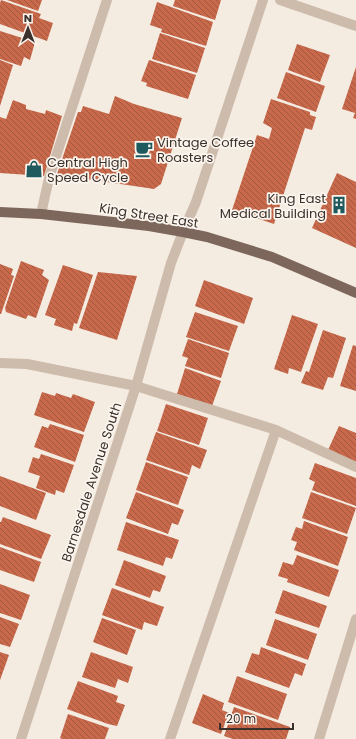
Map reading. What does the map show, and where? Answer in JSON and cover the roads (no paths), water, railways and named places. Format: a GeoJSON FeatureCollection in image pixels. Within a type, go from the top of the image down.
{"type":"FeatureCollection","features":[{"type":"Feature","properties":{"kind":"main road","name":"King Street East"},"geometry":{"type":"LineString","coordinates":[[0,212],[41,214],[149,226],[183,232],[272,257],[356,293]]}},
{"type":"Feature","properties":{"kind":"street"},"geometry":{"type":"LineString","coordinates":[[41,214],[49,178],[107,0]]}},
{"type":"Feature","properties":{"kind":"street","name":"Barnesdale Avenue South"},"geometry":{"type":"LineString","coordinates":[[21,739],[136,386],[171,263],[196,202],[263,0]]}},
{"type":"Feature","properties":{"kind":"street"},"geometry":{"type":"LineString","coordinates":[[280,0],[356,26]]}},
{"type":"Feature","properties":{"kind":"street"},"geometry":{"type":"LineString","coordinates":[[0,363],[27,364],[136,386],[276,430],[356,467]]}},
{"type":"Feature","properties":{"kind":"street"},"geometry":{"type":"LineString","coordinates":[[170,739],[276,430]]}},
{"type":"Feature","properties":{"kind":"street"},"geometry":{"type":"LineString","coordinates":[[319,739],[356,619]]}},
{"type":"Feature","properties":{"kind":"place","name":"Vintage Coffee Roasters"},"geometry":{"type":"Point","coordinates":[144,149]}},
{"type":"Feature","properties":{"kind":"place","name":"Central High Speed Cycle"},"geometry":{"type":"Point","coordinates":[34,169]}},
{"type":"Feature","properties":{"kind":"place","name":"King East Medical Building"},"geometry":{"type":"Point","coordinates":[339,205]}}]}
